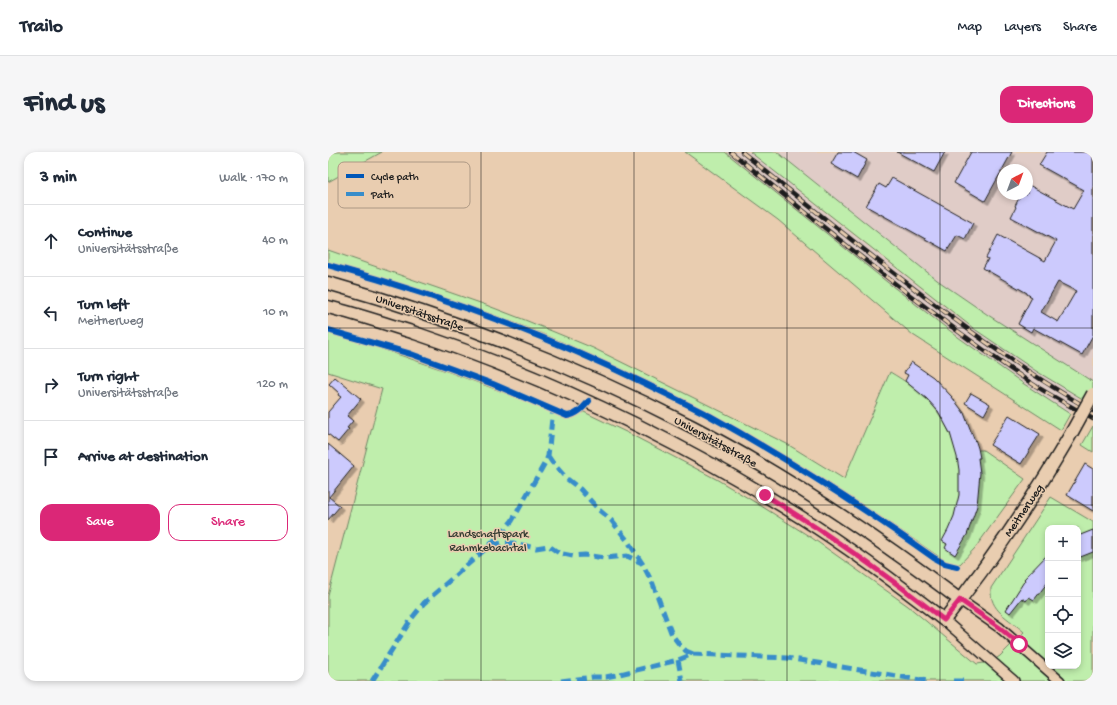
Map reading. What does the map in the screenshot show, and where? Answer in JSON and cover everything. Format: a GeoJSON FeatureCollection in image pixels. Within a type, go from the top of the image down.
{"type":"FeatureCollection","features":[{"type":"Feature","properties":{"kind":"street","name":"Universitätsstraße"},"geometry":{"type":"LineString","coordinates":[[328,283],[372,296],[493,337],[585,375],[663,412],[729,447],[831,509],[883,543],[1000,628],[1060,681]]}},
{"type":"Feature","properties":{"kind":"street","name":"Universitätsstraße"},"geometry":{"type":"LineString","coordinates":[[328,307],[439,341],[493,361],[589,401],[657,434],[726,472],[804,519],[944,620],[1014,681]]}},
{"type":"Feature","properties":{"kind":"street","name":"Meitnerweg"},"geometry":{"type":"LineString","coordinates":[[944,620],[977,578],[1030,501],[1055,462],[1093,394]]}},
{"type":"Feature","properties":{"kind":"shaded area"},"geometry":{"type":"Polygon","coordinates":[[[726,152],[750,152],[964,322],[1036,371],[1079,397],[1070,414],[1024,384],[968,344],[884,279],[726,152]]]}},
{"type":"Feature","properties":{"kind":"shaded area"},"geometry":{"type":"Polygon","coordinates":[[[777,152],[1093,152],[1093,382],[987,315],[936,280],[777,152]]]}},
{"type":"Feature","properties":{"kind":"green space"},"geometry":{"type":"Polygon","coordinates":[[[328,152],[382,152],[364,162],[338,162],[338,176],[328,182],[328,152]]]}},
{"type":"Feature","properties":{"kind":"green space"},"geometry":{"type":"Polygon","coordinates":[[[685,152],[725,152],[958,337],[1024,384],[1070,414],[1061,430],[913,335],[778,220],[685,152]]]}},
{"type":"Feature","properties":{"kind":"green space"},"geometry":{"type":"Polygon","coordinates":[[[750,152],[777,152],[937,280],[988,315],[1093,382],[1093,388],[1086,401],[1036,371],[973,328],[750,152]]]}},
{"type":"Feature","properties":{"kind":"green space"},"geometry":{"type":"Polygon","coordinates":[[[328,250],[486,305],[593,348],[787,444],[844,479],[890,372],[928,400],[942,418],[953,441],[978,450],[983,450],[1025,479],[975,548],[960,564],[949,563],[859,502],[803,467],[746,433],[673,394],[586,353],[517,324],[437,295],[328,262],[328,250]]]}},
{"type":"Feature","properties":{"kind":"green space","name":"Landschaftspark Rahmkebachtal"},"geometry":{"type":"Polygon","coordinates":[[[328,332],[350,338],[449,372],[503,392],[563,417],[571,418],[584,412],[628,433],[716,479],[812,538],[908,606],[977,664],[991,662],[1000,656],[1024,632],[1006,618],[993,603],[991,588],[1051,497],[1093,522],[1093,681],[328,681],[328,596],[382,389],[328,372],[328,332]]]}},
{"type":"Feature","properties":{"kind":"green space"},"geometry":{"type":"Polygon","coordinates":[[[1093,426],[1093,452],[1082,445],[1093,426]]]}},
{"type":"Feature","properties":{"kind":"building"},"geometry":{"type":"Polygon","coordinates":[[[838,152],[853,152],[867,160],[857,179],[831,164],[838,152]]]}},
{"type":"Feature","properties":{"kind":"building"},"geometry":{"type":"Polygon","coordinates":[[[897,152],[945,152],[934,172],[897,152]]]}},
{"type":"Feature","properties":{"kind":"building"},"geometry":{"type":"Polygon","coordinates":[[[971,152],[1012,152],[1005,164],[997,164],[997,179],[985,201],[954,183],[971,152]]]}},
{"type":"Feature","properties":{"kind":"building"},"geometry":{"type":"Polygon","coordinates":[[[1047,152],[1093,152],[1093,335],[1082,355],[1033,328],[1031,332],[1018,324],[1032,297],[983,268],[988,259],[986,258],[998,235],[1045,261],[1056,241],[1011,217],[1018,200],[1033,200],[1033,187],[1073,209],[1084,190],[1039,165],[1047,152]],[[1058,282],[1041,312],[1058,322],[1076,291],[1058,282]]]}},
{"type":"Feature","properties":{"kind":"building"},"geometry":{"type":"Polygon","coordinates":[[[892,178],[973,223],[965,239],[957,235],[947,251],[866,206],[879,184],[886,188],[892,178]]]}},
{"type":"Feature","properties":{"kind":"building"},"geometry":{"type":"Polygon","coordinates":[[[911,362],[933,377],[952,397],[964,413],[978,448],[980,473],[977,506],[967,535],[955,555],[945,548],[947,544],[942,541],[954,516],[959,495],[959,470],[957,457],[950,433],[938,411],[927,399],[905,381],[908,375],[904,373],[911,362]]]}},
{"type":"Feature","properties":{"kind":"building"},"geometry":{"type":"Polygon","coordinates":[[[335,377],[361,399],[347,416],[353,421],[347,428],[349,429],[338,442],[328,434],[328,412],[341,397],[338,395],[339,393],[329,384],[335,377]]]}},
{"type":"Feature","properties":{"kind":"building"},"geometry":{"type":"Polygon","coordinates":[[[971,393],[990,404],[984,415],[965,403],[971,393]]]}},
{"type":"Feature","properties":{"kind":"building"},"geometry":{"type":"Polygon","coordinates":[[[1009,415],[1040,434],[1021,464],[990,445],[1009,415]]]}},
{"type":"Feature","properties":{"kind":"building"},"geometry":{"type":"Polygon","coordinates":[[[328,444],[354,466],[329,497],[340,506],[328,520],[328,444]]]}},
{"type":"Feature","properties":{"kind":"building"},"geometry":{"type":"Polygon","coordinates":[[[1085,464],[1093,469],[1093,511],[1067,495],[1085,464]]]}},
{"type":"Feature","properties":{"kind":"building"},"geometry":{"type":"Polygon","coordinates":[[[1093,530],[1093,552],[1081,557],[1081,535],[1093,530]]]}},
{"type":"Feature","properties":{"kind":"building"},"geometry":{"type":"Polygon","coordinates":[[[1045,557],[1045,586],[1034,600],[1029,597],[1026,601],[1022,598],[1010,613],[1006,610],[1025,580],[1024,579],[1045,557]]]}},
{"type":"Feature","properties":{"kind":"railway"},"geometry":{"type":"LineString","coordinates":[[731,152],[912,297],[1033,384],[1093,419]]}},
{"type":"Feature","properties":{"kind":"railway"},"geometry":{"type":"LineString","coordinates":[[742,152],[879,262],[969,330],[1042,380],[1093,411]]}},
{"type":"Feature","properties":{"kind":"marked path"},"geometry":{"type":"LineString","coordinates":[[372,681],[412,618],[424,603],[491,544],[512,521],[548,456],[553,409]]}},
{"type":"Feature","properties":{"kind":"marked path"},"geometry":{"type":"LineString","coordinates":[[548,456],[566,478],[580,489],[599,510],[611,520],[627,540],[642,563],[653,584],[672,635],[686,651],[693,654]]}},
{"type":"Feature","properties":{"kind":"marked path"},"geometry":{"type":"LineString","coordinates":[[491,544],[513,543],[536,548],[549,546],[559,553],[573,556],[585,555],[604,558],[627,556],[642,563]]}},
{"type":"Feature","properties":{"kind":"marked path"},"geometry":{"type":"LineString","coordinates":[[561,681],[606,677],[678,660],[693,654],[787,658],[927,681]]}},
{"type":"Feature","properties":{"kind":"marked path"},"geometry":{"type":"LineString","coordinates":[[678,660],[682,681]]}},
{"type":"Feature","properties":{"kind":"marked path"},"geometry":{"type":"LineString","coordinates":[[953,681],[968,681]]}},
{"type":"Feature","properties":{"kind":"cycle path"},"geometry":{"type":"LineString","coordinates":[[328,265],[410,289],[490,317],[530,332],[646,384],[710,416],[768,449],[880,520],[934,558],[945,564],[957,567]]}},
{"type":"Feature","properties":{"kind":"cycle path"},"geometry":{"type":"LineString","coordinates":[[328,330],[411,354],[493,384],[567,416],[577,413],[589,401]]}},
{"type":"Feature","properties":{"kind":"route"},"geometry":{"type":"LineString","coordinates":[[765,495],[804,519],[919,600],[944,620],[960,600],[1000,628],[1019,644]]}}]}
